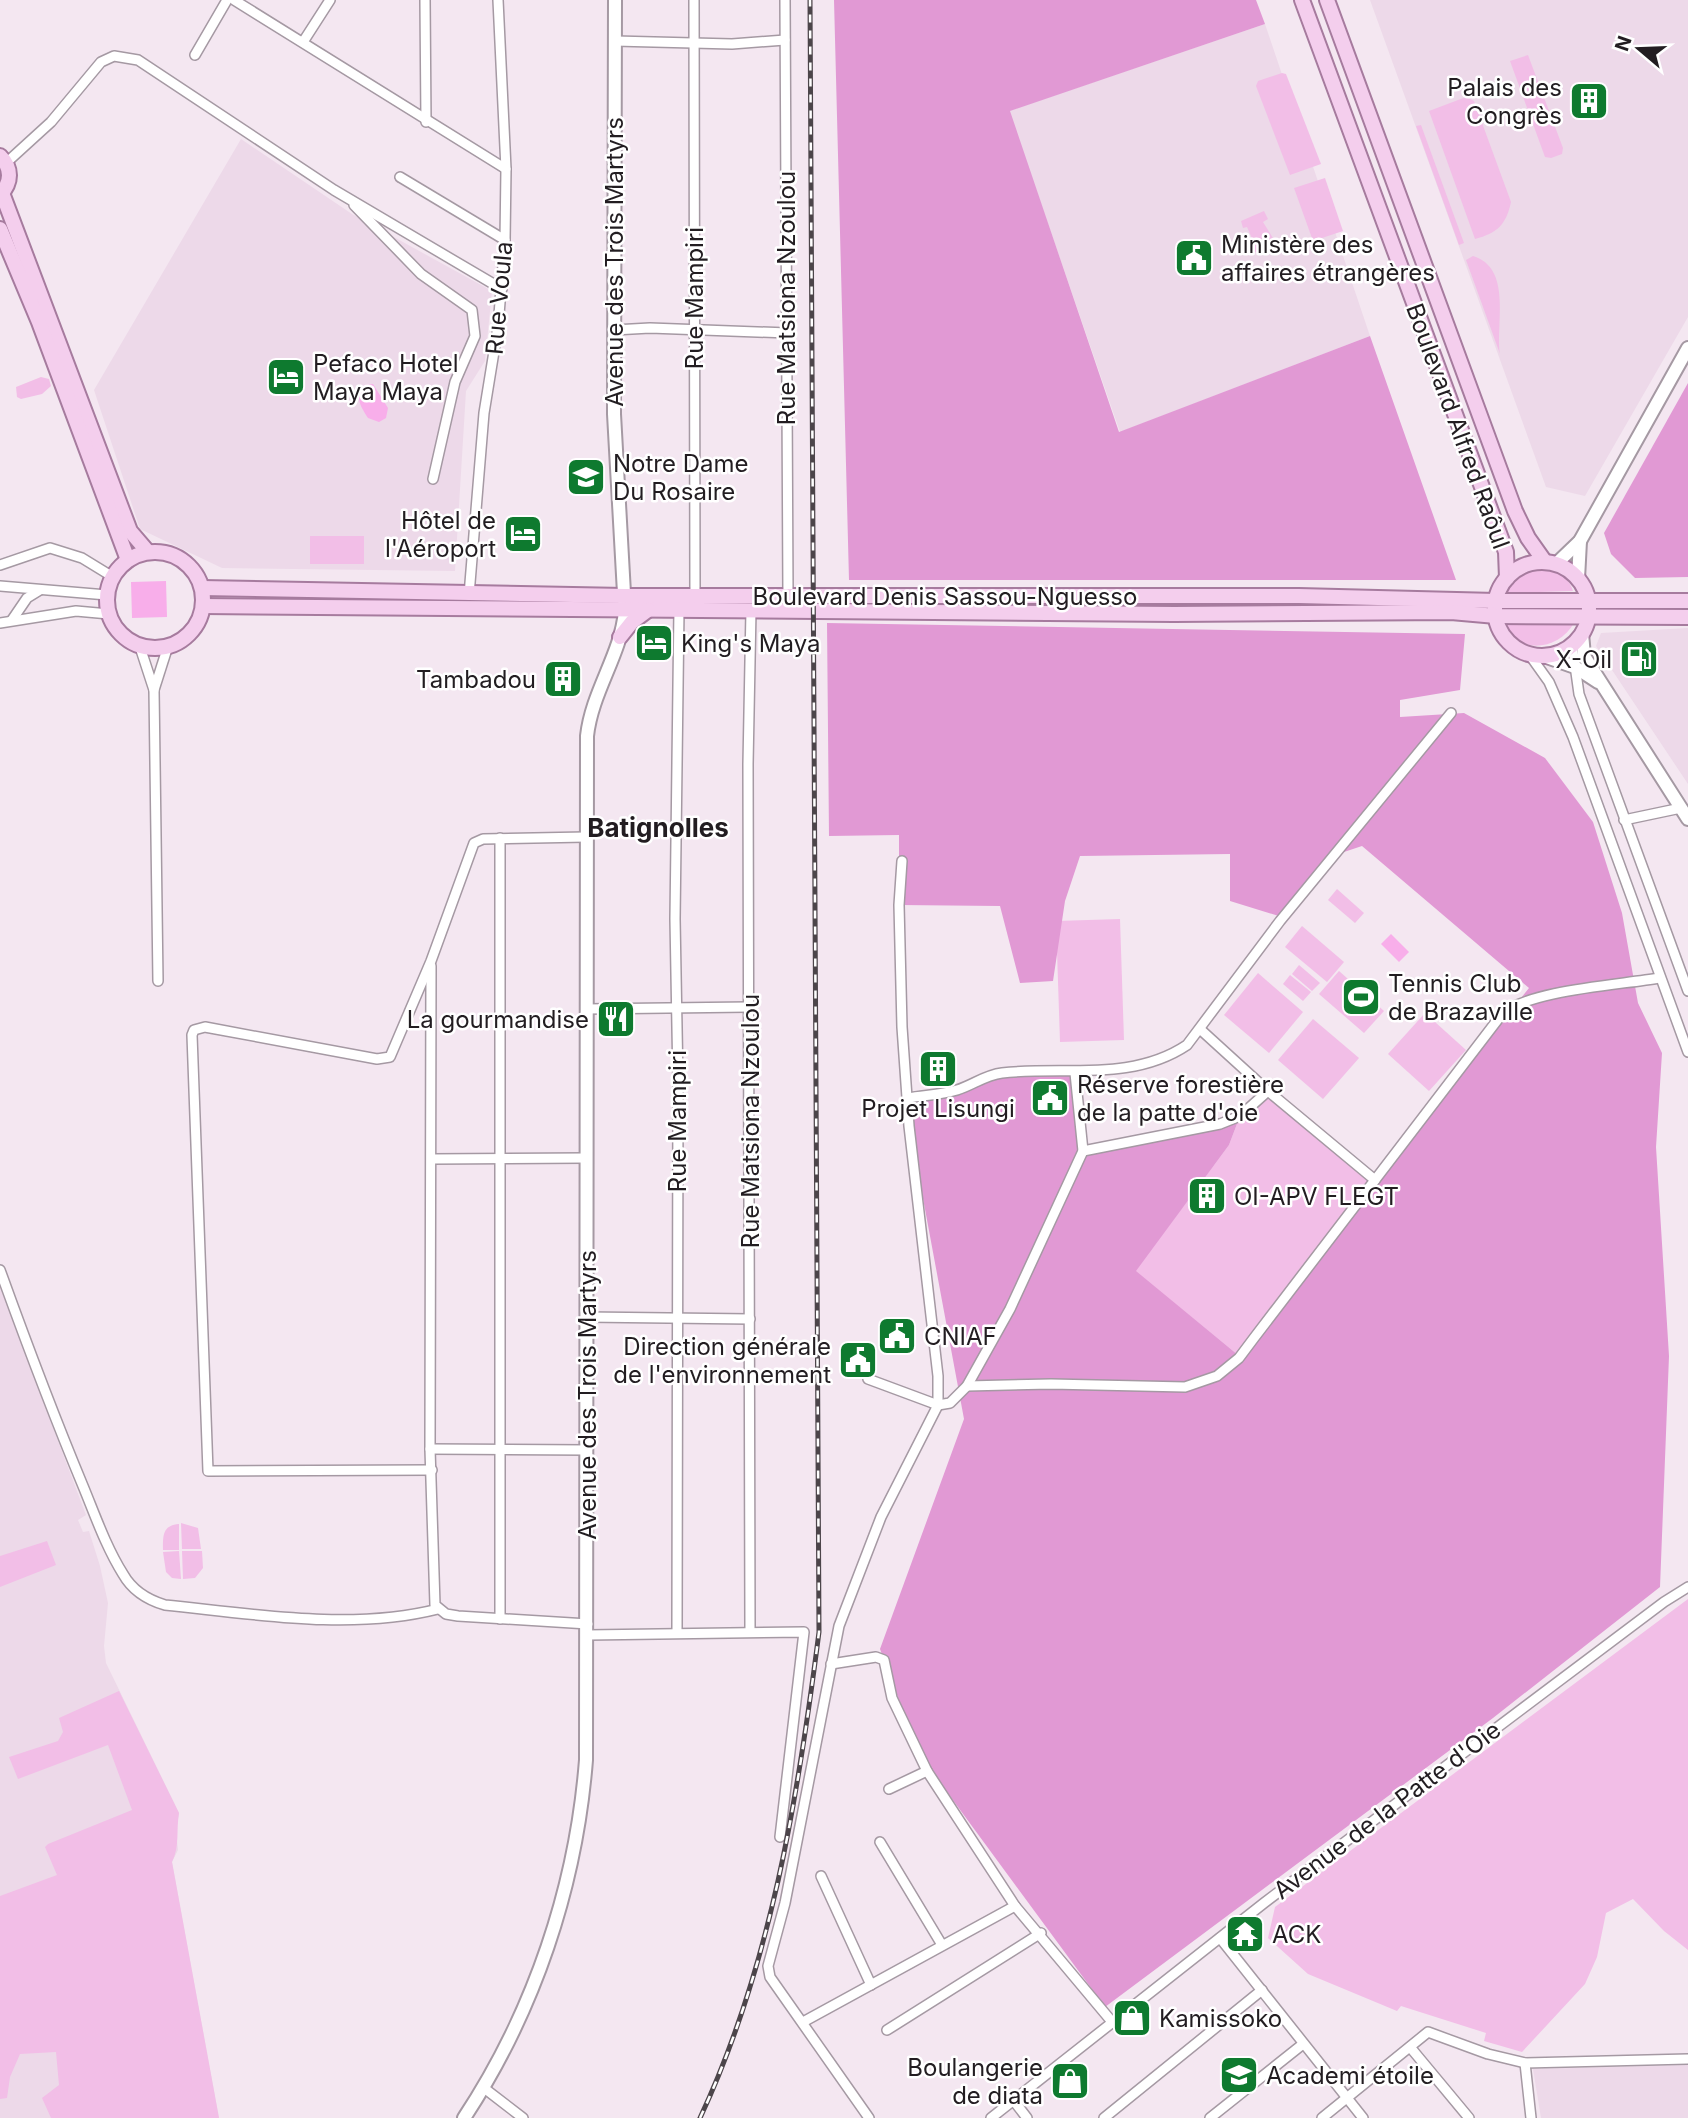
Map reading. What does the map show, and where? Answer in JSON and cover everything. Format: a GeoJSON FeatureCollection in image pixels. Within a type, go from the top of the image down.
{"type":"FeatureCollection","features":[{"type":"Feature","properties":{"kind":"main road","name":"Avenue des Trois Martyrs"},"geometry":{"type":"LineString","coordinates":[[464,2118],[484,2088],[516,2026],[546,1951],[574,1847],[586,1760],[586,837],[589,721],[620,637],[621,603],[614,330],[615,0]]}},
{"type":"Feature","properties":{"kind":"main road","name":"Boulevard Alfred Raôul"},"geometry":{"type":"LineString","coordinates":[[1302,0],[1506,552],[1507,578]]}},
{"type":"Feature","properties":{"kind":"main road","name":"Boulevard Alfred Raôul"},"geometry":{"type":"LineString","coordinates":[[1327,0],[1515,511],[1528,538],[1551,563]]}},
{"type":"Feature","properties":{"kind":"main road"},"geometry":{"type":"LineString","coordinates":[[3,159],[9,181],[1,194],[130,531],[148,552]]}},
{"type":"Feature","properties":{"kind":"main road"},"geometry":{"type":"LineString","coordinates":[[0,229],[39,322],[128,560]]}},
{"type":"Feature","properties":{"kind":"main road"},"geometry":{"type":"LineString","coordinates":[[1551,563],[1580,541],[1688,348]]}},
{"type":"Feature","properties":{"kind":"main road"},"geometry":{"type":"LineString","coordinates":[[1535,655],[1552,654],[1577,638],[1588,617],[1588,601],[1578,579],[1580,541]]}},
{"type":"Feature","properties":{"kind":"main road"},"geometry":{"type":"LineString","coordinates":[[148,552],[167,553],[185,562],[195,573],[202,588],[203,606],[191,631],[168,646],[149,648],[139,644],[118,630],[109,614],[107,595],[113,577],[128,560],[148,552]]}},
{"type":"Feature","properties":{"kind":"main road"},"geometry":{"type":"LineString","coordinates":[[1578,579],[1551,563],[1531,563],[1507,578],[1496,601],[1496,617],[1507,640],[1535,655],[1575,667],[1601,685]]}},
{"type":"Feature","properties":{"kind":"main road","name":"Boulevard Denis Sassou-Nguesso"},"geometry":{"type":"LineString","coordinates":[[202,588],[468,595],[621,603],[648,610],[1174,614],[1451,612],[1496,617],[1688,617]]}},
{"type":"Feature","properties":{"kind":"main road","name":"Boulevard Denis Sassou-Nguesso"},"geometry":{"type":"LineString","coordinates":[[203,606],[621,603],[695,597],[788,596],[1299,596],[1496,601],[1688,601]]}},
{"type":"Feature","properties":{"kind":"main road","name":"Avenue des Trois Martyrs"},"geometry":{"type":"LineString","coordinates":[[614,652],[621,603]]}},
{"type":"Feature","properties":{"kind":"main road"},"geometry":{"type":"LineString","coordinates":[[620,637],[632,622],[648,610]]}},
{"type":"Feature","properties":{"kind":"main road"},"geometry":{"type":"LineString","coordinates":[[1577,638],[1601,685],[1684,814]]}},
{"type":"Feature","properties":{"kind":"street"},"geometry":{"type":"LineString","coordinates":[[195,55],[228,0]]}},
{"type":"Feature","properties":{"kind":"street"},"geometry":{"type":"LineString","coordinates":[[303,43],[330,0]]}},
{"type":"Feature","properties":{"kind":"street"},"geometry":{"type":"LineString","coordinates":[[425,0],[426,122]]}},
{"type":"Feature","properties":{"kind":"street","name":"Rue Voula"},"geometry":{"type":"LineString","coordinates":[[468,595],[484,413],[502,289],[505,240],[506,169],[498,0]]}},
{"type":"Feature","properties":{"kind":"street","name":"Rue Mampiri"},"geometry":{"type":"LineString","coordinates":[[694,0],[695,597]]}},
{"type":"Feature","properties":{"kind":"street","name":"Rue Matsiona Nzoulou"},"geometry":{"type":"LineString","coordinates":[[785,0],[788,596]]}},
{"type":"Feature","properties":{"kind":"street"},"geometry":{"type":"LineString","coordinates":[[239,1],[426,122],[506,169]]}},
{"type":"Feature","properties":{"kind":"street"},"geometry":{"type":"LineString","coordinates":[[615,41],[693,40],[732,44],[785,40]]}},
{"type":"Feature","properties":{"kind":"street"},"geometry":{"type":"LineString","coordinates":[[3,159],[51,122],[94,67],[107,58],[125,57],[138,60],[345,197],[502,289]]}},
{"type":"Feature","properties":{"kind":"street"},"geometry":{"type":"LineString","coordinates":[[400,177],[505,240]]}},
{"type":"Feature","properties":{"kind":"street"},"geometry":{"type":"LineString","coordinates":[[345,197],[421,274],[472,310],[475,336],[455,382],[433,479]]}},
{"type":"Feature","properties":{"kind":"street"},"geometry":{"type":"LineString","coordinates":[[614,330],[788,333]]}},
{"type":"Feature","properties":{"kind":"street"},"geometry":{"type":"LineString","coordinates":[[0,565],[50,548],[82,558],[113,577]]}},
{"type":"Feature","properties":{"kind":"street"},"geometry":{"type":"LineString","coordinates":[[0,586],[107,595]]}},
{"type":"Feature","properties":{"kind":"street"},"geometry":{"type":"LineString","coordinates":[[12,621],[27,598],[40,590]]}},
{"type":"Feature","properties":{"kind":"street","name":"Rue Mampiri"},"geometry":{"type":"LineString","coordinates":[[677,1633],[677,1009],[674,919],[679,609]]}},
{"type":"Feature","properties":{"kind":"street","name":"Rue Matsiona Nzoulou"},"geometry":{"type":"LineString","coordinates":[[750,1632],[747,764],[751,610]]}},
{"type":"Feature","properties":{"kind":"street"},"geometry":{"type":"LineString","coordinates":[[0,623],[76,611],[109,614]]}},
{"type":"Feature","properties":{"kind":"street"},"geometry":{"type":"LineString","coordinates":[[1577,638],[1575,667],[1579,694],[1688,991]]}},
{"type":"Feature","properties":{"kind":"street"},"geometry":{"type":"LineString","coordinates":[[139,644],[154,690],[158,981]]}},
{"type":"Feature","properties":{"kind":"street"},"geometry":{"type":"LineString","coordinates":[[154,690],[168,646]]}},
{"type":"Feature","properties":{"kind":"street"},"geometry":{"type":"LineString","coordinates":[[1535,655],[1573,737],[1688,1052]]}},
{"type":"Feature","properties":{"kind":"street"},"geometry":{"type":"LineString","coordinates":[[908,1098],[951,1092],[1003,1073],[1075,1073],[1159,1059],[1187,1045],[1201,1030],[1272,931],[1451,713]]}},
{"type":"Feature","properties":{"kind":"street"},"geometry":{"type":"LineString","coordinates":[[1624,820],[1684,814]]}},
{"type":"Feature","properties":{"kind":"street"},"geometry":{"type":"LineString","coordinates":[[432,1470],[208,1472],[192,1042],[194,1030],[205,1027],[383,1060],[393,1052],[431,961],[474,843],[483,839],[500,838],[586,837]]}},
{"type":"Feature","properties":{"kind":"street"},"geometry":{"type":"LineString","coordinates":[[500,838],[500,1619]]}},
{"type":"Feature","properties":{"kind":"street"},"geometry":{"type":"LineString","coordinates":[[869,2118],[769,1977],[768,1966],[785,1903],[839,1626],[881,1517],[937,1405],[938,1376],[908,1098],[899,905],[902,861]]}},
{"type":"Feature","properties":{"kind":"street"},"geometry":{"type":"LineString","coordinates":[[431,961],[430,1449],[435,1600],[438,1608],[446,1614],[588,1630],[677,1633],[802,1630],[806,1635],[780,1837]]}},
{"type":"Feature","properties":{"kind":"street"},"geometry":{"type":"LineString","coordinates":[[967,1386],[1051,1384],[1185,1387],[1203,1383],[1239,1358],[1502,1014],[1516,1004],[1547,995],[1659,978]]}},
{"type":"Feature","properties":{"kind":"street"},"geometry":{"type":"LineString","coordinates":[[586,1009],[749,1007]]}},
{"type":"Feature","properties":{"kind":"street"},"geometry":{"type":"LineString","coordinates":[[1201,1030],[1268,1091],[1375,1180]]}},
{"type":"Feature","properties":{"kind":"street"},"geometry":{"type":"LineString","coordinates":[[868,1379],[937,1405],[950,1403],[967,1386],[1010,1309],[1083,1151],[1075,1073]]}},
{"type":"Feature","properties":{"kind":"street"},"geometry":{"type":"LineString","coordinates":[[1083,1151],[1220,1124],[1240,1116],[1268,1091]]}},
{"type":"Feature","properties":{"kind":"street"},"geometry":{"type":"LineString","coordinates":[[432,1159],[586,1158]]}},
{"type":"Feature","properties":{"kind":"street"},"geometry":{"type":"LineString","coordinates":[[0,1270],[51,1412],[96,1518],[123,1574],[135,1589],[151,1601],[165,1605],[308,1617],[395,1617],[438,1608]]}},
{"type":"Feature","properties":{"kind":"street"},"geometry":{"type":"LineString","coordinates":[[586,1317],[750,1318]]}},
{"type":"Feature","properties":{"kind":"street"},"geometry":{"type":"LineString","coordinates":[[430,1449],[587,1450]]}},
{"type":"Feature","properties":{"kind":"street","name":"Avenue de la Patte d'Oie"},"geometry":{"type":"LineString","coordinates":[[992,2118],[1408,1793],[1664,1602],[1688,1587]]}},
{"type":"Feature","properties":{"kind":"street"},"geometry":{"type":"LineString","coordinates":[[831,1664],[876,1657],[884,1660],[892,1698],[927,1771],[1015,1906],[1041,1933],[1112,2023]]}},
{"type":"Feature","properties":{"kind":"street"},"geometry":{"type":"LineString","coordinates":[[889,1789],[927,1771]]}},
{"type":"Feature","properties":{"kind":"street"},"geometry":{"type":"LineString","coordinates":[[880,1842],[942,1945]]}},
{"type":"Feature","properties":{"kind":"street"},"geometry":{"type":"LineString","coordinates":[[821,1876],[871,1984]]}},
{"type":"Feature","properties":{"kind":"street"},"geometry":{"type":"LineString","coordinates":[[803,2022],[1015,1906]]}},
{"type":"Feature","properties":{"kind":"street"},"geometry":{"type":"LineString","coordinates":[[887,2029],[1041,1933]]}},
{"type":"Feature","properties":{"kind":"street"},"geometry":{"type":"LineString","coordinates":[[1220,1938],[1363,2118]]}},
{"type":"Feature","properties":{"kind":"street"},"geometry":{"type":"LineString","coordinates":[[1104,2118],[1262,1990]]}},
{"type":"Feature","properties":{"kind":"street"},"geometry":{"type":"LineString","coordinates":[[1322,2118],[1428,2032],[1488,2054],[1525,2063],[1688,2059]]}},
{"type":"Feature","properties":{"kind":"street"},"geometry":{"type":"LineString","coordinates":[[1210,2118],[1303,2044]]}},
{"type":"Feature","properties":{"kind":"street"},"geometry":{"type":"LineString","coordinates":[[1410,2047],[1469,2118]]}},
{"type":"Feature","properties":{"kind":"street"},"geometry":{"type":"LineString","coordinates":[[1525,2063],[1531,2118]]}},
{"type":"Feature","properties":{"kind":"street"},"geometry":{"type":"LineString","coordinates":[[484,2088],[523,2118]]}},
{"type":"Feature","properties":{"kind":"street"},"geometry":{"type":"LineString","coordinates":[[1014,2101],[1027,2118]]}},
{"type":"Feature","properties":{"kind":"shaded area"},"geometry":{"type":"Polygon","coordinates":[[[834,0],[1256,0],[1265,24],[1010,111],[1119,432],[1370,336],[1456,580],[849,580],[834,0]]]}},
{"type":"Feature","properties":{"kind":"shaded area"},"geometry":{"type":"Polygon","coordinates":[[[1370,0],[1688,0],[1688,317],[1585,496],[1546,487],[1370,0]]]}},
{"type":"Feature","properties":{"kind":"shaded area"},"geometry":{"type":"Polygon","coordinates":[[[1265,24],[1370,336],[1120,432],[1009,111],[1265,24]]]}},
{"type":"Feature","properties":{"kind":"shaded area"},"geometry":{"type":"Polygon","coordinates":[[[1528,55],[1563,148],[1562,154],[1551,158],[1545,157],[1510,61],[1528,55]]]}},
{"type":"Feature","properties":{"kind":"shaded area"},"geometry":{"type":"Polygon","coordinates":[[[1286,74],[1321,164],[1290,175],[1256,86],[1258,81],[1286,74]]]}},
{"type":"Feature","properties":{"kind":"shaded area"},"geometry":{"type":"Polygon","coordinates":[[[1466,97],[1474,101],[1511,202],[1499,227],[1475,239],[1429,111],[1466,97]]]}},
{"type":"Feature","properties":{"kind":"shaded area"},"geometry":{"type":"Polygon","coordinates":[[[1421,125],[1464,243],[1459,245],[1416,126],[1421,125]]]}},
{"type":"Feature","properties":{"kind":"shaded area"},"geometry":{"type":"Polygon","coordinates":[[[241,139],[352,214],[492,291],[485,361],[466,391],[455,571],[222,568],[140,529],[94,390],[241,139]]]}},
{"type":"Feature","properties":{"kind":"shaded area"},"geometry":{"type":"Polygon","coordinates":[[[1325,178],[1343,231],[1313,241],[1294,188],[1325,178]]]}},
{"type":"Feature","properties":{"kind":"shaded area"},"geometry":{"type":"Polygon","coordinates":[[[1264,211],[1268,219],[1263,222],[1276,243],[1253,253],[1250,245],[1254,243],[1247,227],[1243,228],[1241,221],[1264,211]]]}},
{"type":"Feature","properties":{"kind":"shaded area"},"geometry":{"type":"Polygon","coordinates":[[[1473,256],[1485,262],[1498,284],[1500,354],[1466,260],[1473,256]]]}},
{"type":"Feature","properties":{"kind":"shaded area"},"geometry":{"type":"Polygon","coordinates":[[[41,377],[49,379],[51,386],[42,394],[21,399],[17,397],[16,387],[41,377]]]}},
{"type":"Feature","properties":{"kind":"shaded area"},"geometry":{"type":"Polygon","coordinates":[[[1688,383],[1688,577],[1635,578],[1611,554],[1604,533],[1688,383]]]}},
{"type":"Feature","properties":{"kind":"shaded area"},"geometry":{"type":"Polygon","coordinates":[[[373,384],[388,408],[386,418],[379,422],[368,418],[360,402],[364,385],[373,384]]]}},
{"type":"Feature","properties":{"kind":"shaded area"},"geometry":{"type":"Polygon","coordinates":[[[310,536],[364,536],[364,564],[310,564],[310,536]]]}},
{"type":"Feature","properties":{"kind":"shaded area"},"geometry":{"type":"Polygon","coordinates":[[[1539,568],[1560,574],[1568,581],[1573,591],[1505,593],[1510,583],[1518,576],[1539,568]]]}},
{"type":"Feature","properties":{"kind":"shaded area"},"geometry":{"type":"Polygon","coordinates":[[[166,581],[167,617],[132,618],[131,582],[166,581]]]}},
{"type":"Feature","properties":{"kind":"shaded area"},"geometry":{"type":"Polygon","coordinates":[[[827,623],[1465,634],[1460,690],[1400,700],[1400,717],[1464,713],[1545,758],[1593,822],[1622,913],[1638,1003],[1662,1053],[1656,1147],[1669,1356],[1660,1587],[1493,1718],[1105,2007],[919,1754],[880,1649],[964,1419],[909,1123],[908,1098],[936,1094],[985,1077],[1075,1073],[1083,1151],[1240,1116],[1229,1145],[1136,1271],[1238,1355],[1529,988],[1362,846],[1338,854],[1285,918],[1230,901],[1230,854],[1080,856],[1065,901],[1053,981],[1020,983],[1000,906],[899,905],[899,835],[829,836],[827,623]]]}},
{"type":"Feature","properties":{"kind":"shaded area"},"geometry":{"type":"Polygon","coordinates":[[[1574,623],[1559,639],[1539,646],[1519,641],[1505,624],[1574,623]]]}},
{"type":"Feature","properties":{"kind":"shaded area"},"geometry":{"type":"Polygon","coordinates":[[[1688,628],[1688,784],[1596,646],[1601,633],[1688,628]]]}},
{"type":"Feature","properties":{"kind":"shaded area"},"geometry":{"type":"Polygon","coordinates":[[[1337,889],[1364,913],[1355,923],[1328,900],[1337,889]]]}},
{"type":"Feature","properties":{"kind":"shaded area"},"geometry":{"type":"Polygon","coordinates":[[[1120,919],[1124,1040],[1060,1042],[1056,921],[1120,919]]]}},
{"type":"Feature","properties":{"kind":"shaded area"},"geometry":{"type":"Polygon","coordinates":[[[1302,926],[1344,962],[1327,982],[1285,947],[1302,926]]]}},
{"type":"Feature","properties":{"kind":"shaded area"},"geometry":{"type":"Polygon","coordinates":[[[1391,934],[1409,952],[1399,962],[1381,944],[1391,934]]]}},
{"type":"Feature","properties":{"kind":"shaded area"},"geometry":{"type":"Polygon","coordinates":[[[1299,965],[1320,983],[1312,991],[1292,974],[1299,965]]]}},
{"type":"Feature","properties":{"kind":"shaded area"},"geometry":{"type":"Polygon","coordinates":[[[1339,971],[1384,1011],[1364,1033],[1319,994],[1339,971]]]}},
{"type":"Feature","properties":{"kind":"shaded area"},"geometry":{"type":"Polygon","coordinates":[[[1258,973],[1303,1012],[1269,1053],[1224,1015],[1258,973]]]}},
{"type":"Feature","properties":{"kind":"shaded area"},"geometry":{"type":"Polygon","coordinates":[[[1290,975],[1311,992],[1303,1001],[1283,984],[1290,975]]]}},
{"type":"Feature","properties":{"kind":"shaded area"},"geometry":{"type":"Polygon","coordinates":[[[1425,1013],[1466,1050],[1429,1091],[1388,1054],[1425,1013]]]}},
{"type":"Feature","properties":{"kind":"shaded area"},"geometry":{"type":"Polygon","coordinates":[[[1313,1019],[1359,1058],[1323,1099],[1278,1060],[1313,1019]]]}},
{"type":"Feature","properties":{"kind":"shaded area"},"geometry":{"type":"Polygon","coordinates":[[[1268,1091],[1375,1180],[1238,1355],[1135,1271],[1229,1145],[1240,1116],[1268,1091]]]}},
{"type":"Feature","properties":{"kind":"shaded area"},"geometry":{"type":"Polygon","coordinates":[[[0,1287],[86,1515],[78,1520],[83,1532],[89,1531],[108,1603],[104,1646],[106,1663],[179,1813],[176,1833],[178,1850],[172,1862],[219,2118],[0,2118],[0,1287]]]}},
{"type":"Feature","properties":{"kind":"shaded area"},"geometry":{"type":"Polygon","coordinates":[[[181,1523],[198,1528],[201,1549],[182,1549],[181,1523]]]}},
{"type":"Feature","properties":{"kind":"shaded area"},"geometry":{"type":"Polygon","coordinates":[[[179,1524],[179,1550],[163,1550],[166,1529],[179,1524]]]}},
{"type":"Feature","properties":{"kind":"shaded area"},"geometry":{"type":"Polygon","coordinates":[[[47,1541],[56,1565],[0,1587],[0,1556],[47,1541]]]}},
{"type":"Feature","properties":{"kind":"shaded area"},"geometry":{"type":"Polygon","coordinates":[[[179,1551],[181,1579],[172,1578],[166,1572],[163,1552],[179,1551]]]}},
{"type":"Feature","properties":{"kind":"shaded area"},"geometry":{"type":"Polygon","coordinates":[[[182,1551],[202,1551],[203,1568],[195,1578],[183,1579],[182,1551]]]}},
{"type":"Feature","properties":{"kind":"shaded area"},"geometry":{"type":"Polygon","coordinates":[[[1688,1599],[1688,1950],[1664,1931],[1633,1899],[1606,1913],[1597,1957],[1585,1984],[1522,2052],[1484,2041],[1486,2033],[1401,2006],[1397,2011],[1308,1974],[1268,1938],[1275,1907],[1688,1599]]]}},
{"type":"Feature","properties":{"kind":"shaded area"},"geometry":{"type":"Polygon","coordinates":[[[119,1691],[179,1813],[177,1844],[172,1862],[219,2118],[51,2118],[42,2098],[59,2085],[56,2052],[20,2054],[10,2077],[7,2098],[0,2099],[0,1896],[57,1875],[45,1847],[48,1844],[132,1810],[108,1745],[18,1779],[9,1757],[58,1741],[63,1732],[59,1718],[119,1691]]]}},
{"type":"Feature","properties":{"kind":"shaded area"},"geometry":{"type":"Polygon","coordinates":[[[1688,2065],[1688,2118],[1541,2118],[1533,2069],[1688,2065]]]}},
{"type":"Feature","properties":{"kind":"railway"},"geometry":{"type":"LineString","coordinates":[[700,2118],[746,2001],[778,1880],[802,1756],[819,1632],[810,0]]}},
{"type":"Feature","properties":{"kind":"place","name":"Palais des Congrès"},"geometry":{"type":"Point","coordinates":[1589,101]}},
{"type":"Feature","properties":{"kind":"place","name":"Ministère des affaires étrangères"},"geometry":{"type":"Point","coordinates":[1194,258]}},
{"type":"Feature","properties":{"kind":"place","name":"Pefaco Hotel Maya Maya"},"geometry":{"type":"Point","coordinates":[286,377]}},
{"type":"Feature","properties":{"kind":"place","name":"Notre Dame Du Rosaire"},"geometry":{"type":"Point","coordinates":[586,477]}},
{"type":"Feature","properties":{"kind":"place","name":"Hôtel de l'Aéroport"},"geometry":{"type":"Point","coordinates":[523,534]}},
{"type":"Feature","properties":{"kind":"place","name":"King's Maya"},"geometry":{"type":"Point","coordinates":[654,643]}},
{"type":"Feature","properties":{"kind":"place","name":"X-Oil"},"geometry":{"type":"Point","coordinates":[1639,659]}},
{"type":"Feature","properties":{"kind":"place","name":"Tambadou"},"geometry":{"type":"Point","coordinates":[563,679]}},
{"type":"Feature","properties":{"kind":"place","name":"Tennis Club de Brazaville"},"geometry":{"type":"Point","coordinates":[1361,997]}},
{"type":"Feature","properties":{"kind":"place","name":"La gourmandise"},"geometry":{"type":"Point","coordinates":[616,1019]}},
{"type":"Feature","properties":{"kind":"place","name":"Projet Lisungi"},"geometry":{"type":"Point","coordinates":[938,1069]}},
{"type":"Feature","properties":{"kind":"place","name":"Réserve forestière de la patte d'oie"},"geometry":{"type":"Point","coordinates":[1050,1098]}},
{"type":"Feature","properties":{"kind":"place","name":"OI-APV FLEGT"},"geometry":{"type":"Point","coordinates":[1207,1196]}},
{"type":"Feature","properties":{"kind":"place","name":"CNIAF"},"geometry":{"type":"Point","coordinates":[897,1336]}},
{"type":"Feature","properties":{"kind":"place","name":"Direction générale de l'environnement"},"geometry":{"type":"Point","coordinates":[858,1360]}},
{"type":"Feature","properties":{"kind":"place","name":"ACK"},"geometry":{"type":"Point","coordinates":[1245,1934]}},
{"type":"Feature","properties":{"kind":"place","name":"Kamissoko"},"geometry":{"type":"Point","coordinates":[1132,2018]}},
{"type":"Feature","properties":{"kind":"place","name":"Academi étoile"},"geometry":{"type":"Point","coordinates":[1239,2075]}},
{"type":"Feature","properties":{"kind":"place","name":"Boulangerie de diata"},"geometry":{"type":"Point","coordinates":[1070,2081]}},
{"type":"Feature","properties":{"kind":"district","name":"Batignolles"},"geometry":{"type":"Point","coordinates":[658,827]}}]}
